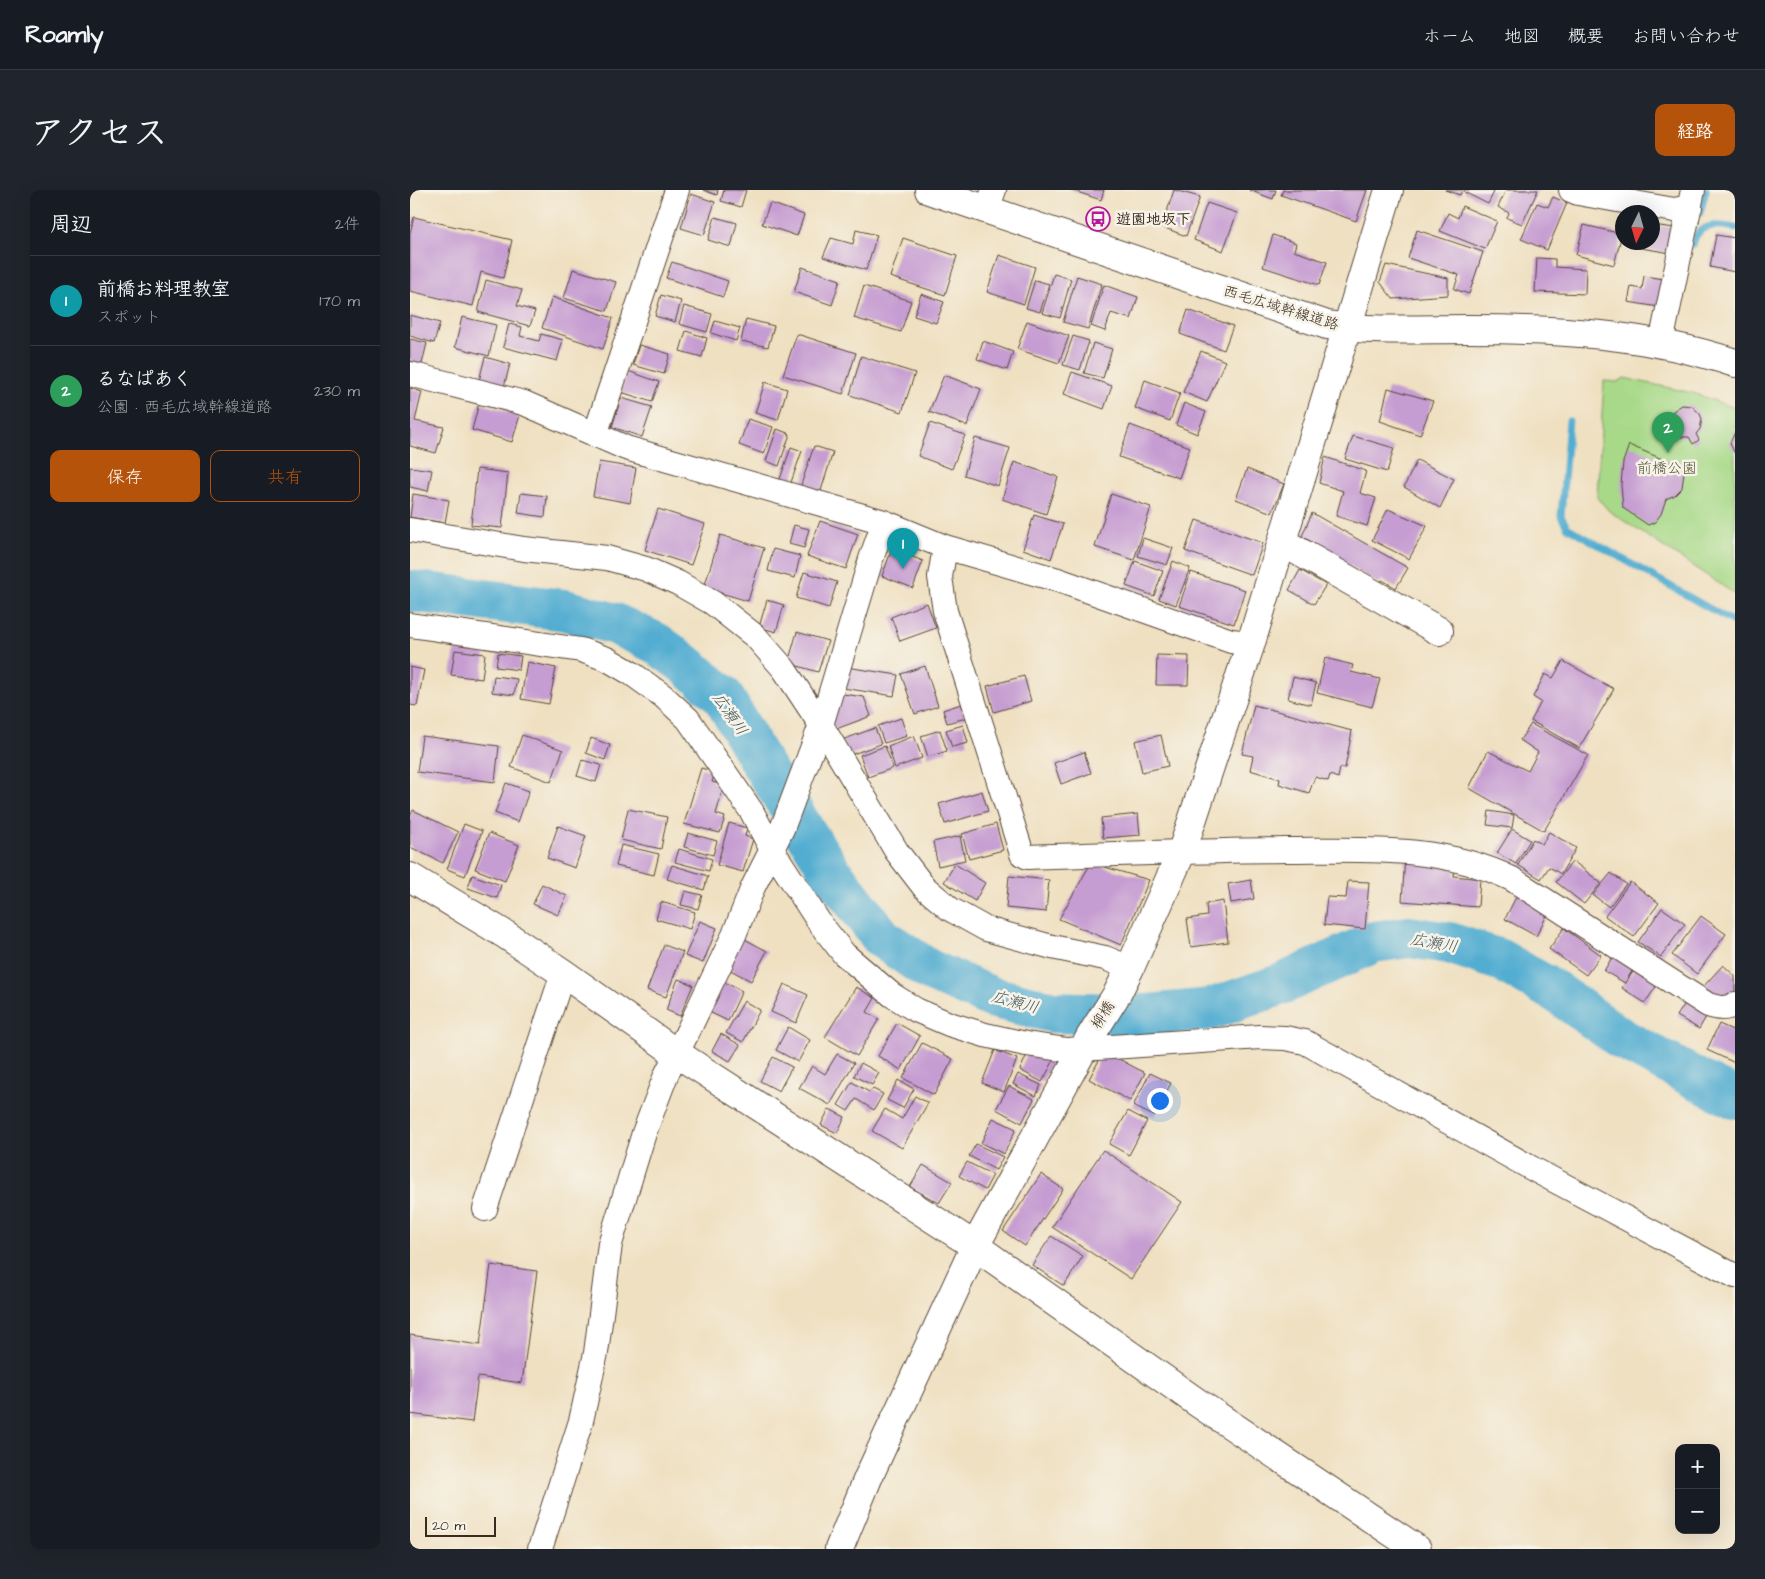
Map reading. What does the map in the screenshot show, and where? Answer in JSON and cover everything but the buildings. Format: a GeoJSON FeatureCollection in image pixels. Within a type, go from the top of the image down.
{"type":"FeatureCollection","features":[{"type":"Feature","properties":{"kind":"street"},"geometry":{"type":"LineString","coordinates":[[595,435],[677,190]]}},
{"type":"Feature","properties":{"kind":"street","name":"西毛広域幹線道路"},"geometry":{"type":"LineString","coordinates":[[929,190],[990,200],[1300,317],[1328,325],[1374,330],[1509,329],[1565,331],[1626,337],[1661,343],[1735,363]]}},
{"type":"Feature","properties":{"kind":"street","name":"柳橋"},"geometry":{"type":"LineString","coordinates":[[839,1549],[868,1478],[975,1246],[1086,1043],[1130,968],[1182,851],[1251,643],[1389,190]]}},
{"type":"Feature","properties":{"kind":"street"},"geometry":{"type":"LineString","coordinates":[[1571,190],[1578,193],[1674,210],[1691,199]]}},
{"type":"Feature","properties":{"kind":"street"},"geometry":{"type":"LineString","coordinates":[[1661,343],[1691,199]]}},
{"type":"Feature","properties":{"kind":"street"},"geometry":{"type":"LineString","coordinates":[[410,374],[524,403],[626,448],[884,522],[945,547],[1058,580],[1231,641],[1251,643]]}},
{"type":"Feature","properties":{"kind":"street"},"geometry":{"type":"LineString","coordinates":[[540,1549],[581,1421],[600,1331],[610,1244],[644,1132],[666,1075],[734,935],[753,888],[777,838],[806,765],[821,725],[884,522]]}},
{"type":"Feature","properties":{"kind":"street"},"geometry":{"type":"LineString","coordinates":[[410,530],[524,549],[607,558],[646,569],[678,583],[713,603],[756,637],[784,670],[821,725],[897,852],[924,887],[950,909],[986,929],[1052,947],[1105,958],[1130,968]]}},
{"type":"Feature","properties":{"kind":"street"},"geometry":{"type":"LineString","coordinates":[[1282,542],[1439,631]]}},
{"type":"Feature","properties":{"kind":"street"},"geometry":{"type":"LineString","coordinates":[[945,547],[940,577],[945,611],[1022,854],[1028,857],[1182,851],[1382,850],[1426,854],[1482,865],[1512,879],[1708,1005],[1720,1008],[1730,1007],[1735,1004]]}},
{"type":"Feature","properties":{"kind":"street"},"geometry":{"type":"LineString","coordinates":[[410,625],[580,650],[607,659],[631,673],[662,696],[688,719],[752,812],[777,838],[819,922],[844,954],[892,995],[916,1010],[949,1024],[985,1035],[1026,1044],[1068,1050],[1086,1043],[1260,1037],[1285,1038],[1305,1042],[1533,1169],[1735,1276]]}},
{"type":"Feature","properties":{"kind":"street"},"geometry":{"type":"LineString","coordinates":[[410,877],[506,936],[676,1053],[975,1246],[1198,1403],[1417,1549]]}},
{"type":"Feature","properties":{"kind":"street"},"geometry":{"type":"LineString","coordinates":[[485,1209],[562,973]]}},
{"type":"Feature","properties":{"kind":"green space","name":"前橋公園"},"geometry":{"type":"Polygon","coordinates":[[[1624,378],[1693,393],[1735,408],[1735,594],[1609,511],[1597,497],[1604,381],[1618,382],[1624,378]]]}},
{"type":"Feature","properties":{"kind":"waterway"},"geometry":{"type":"LineString","coordinates":[[1700,213],[1706,190]]}},
{"type":"Feature","properties":{"kind":"waterway"},"geometry":{"type":"LineString","coordinates":[[1693,245],[1695,238],[1703,229],[1715,226],[1735,228]]}},
{"type":"Feature","properties":{"kind":"waterway"},"geometry":{"type":"LineString","coordinates":[[1569,421],[1561,516],[1567,527],[1735,623]]}},
{"type":"Feature","properties":{"kind":"waterway","name":"広瀬川"},"geometry":{"type":"LineString","coordinates":[[410,591],[565,610],[615,624],[656,643],[722,695],[763,766],[829,869],[882,938],[929,970],[991,997],[1053,1012],[1148,1015],[1211,1009],[1282,984],[1374,942],[1409,937],[1449,943],[1500,960],[1556,992],[1622,1039],[1735,1098]]}},
{"type":"Feature","properties":{"kind":"place","name":"遊園地坂下"},"geometry":{"type":"Point","coordinates":[1098,219]}},
{"type":"Feature","properties":{"kind":"place","name":"るなぱあく"},"geometry":{"type":"Point","coordinates":[1668,453]}},
{"type":"Feature","properties":{"kind":"place","name":"前橋お料理教室"},"geometry":{"type":"Point","coordinates":[903,569]}}]}
